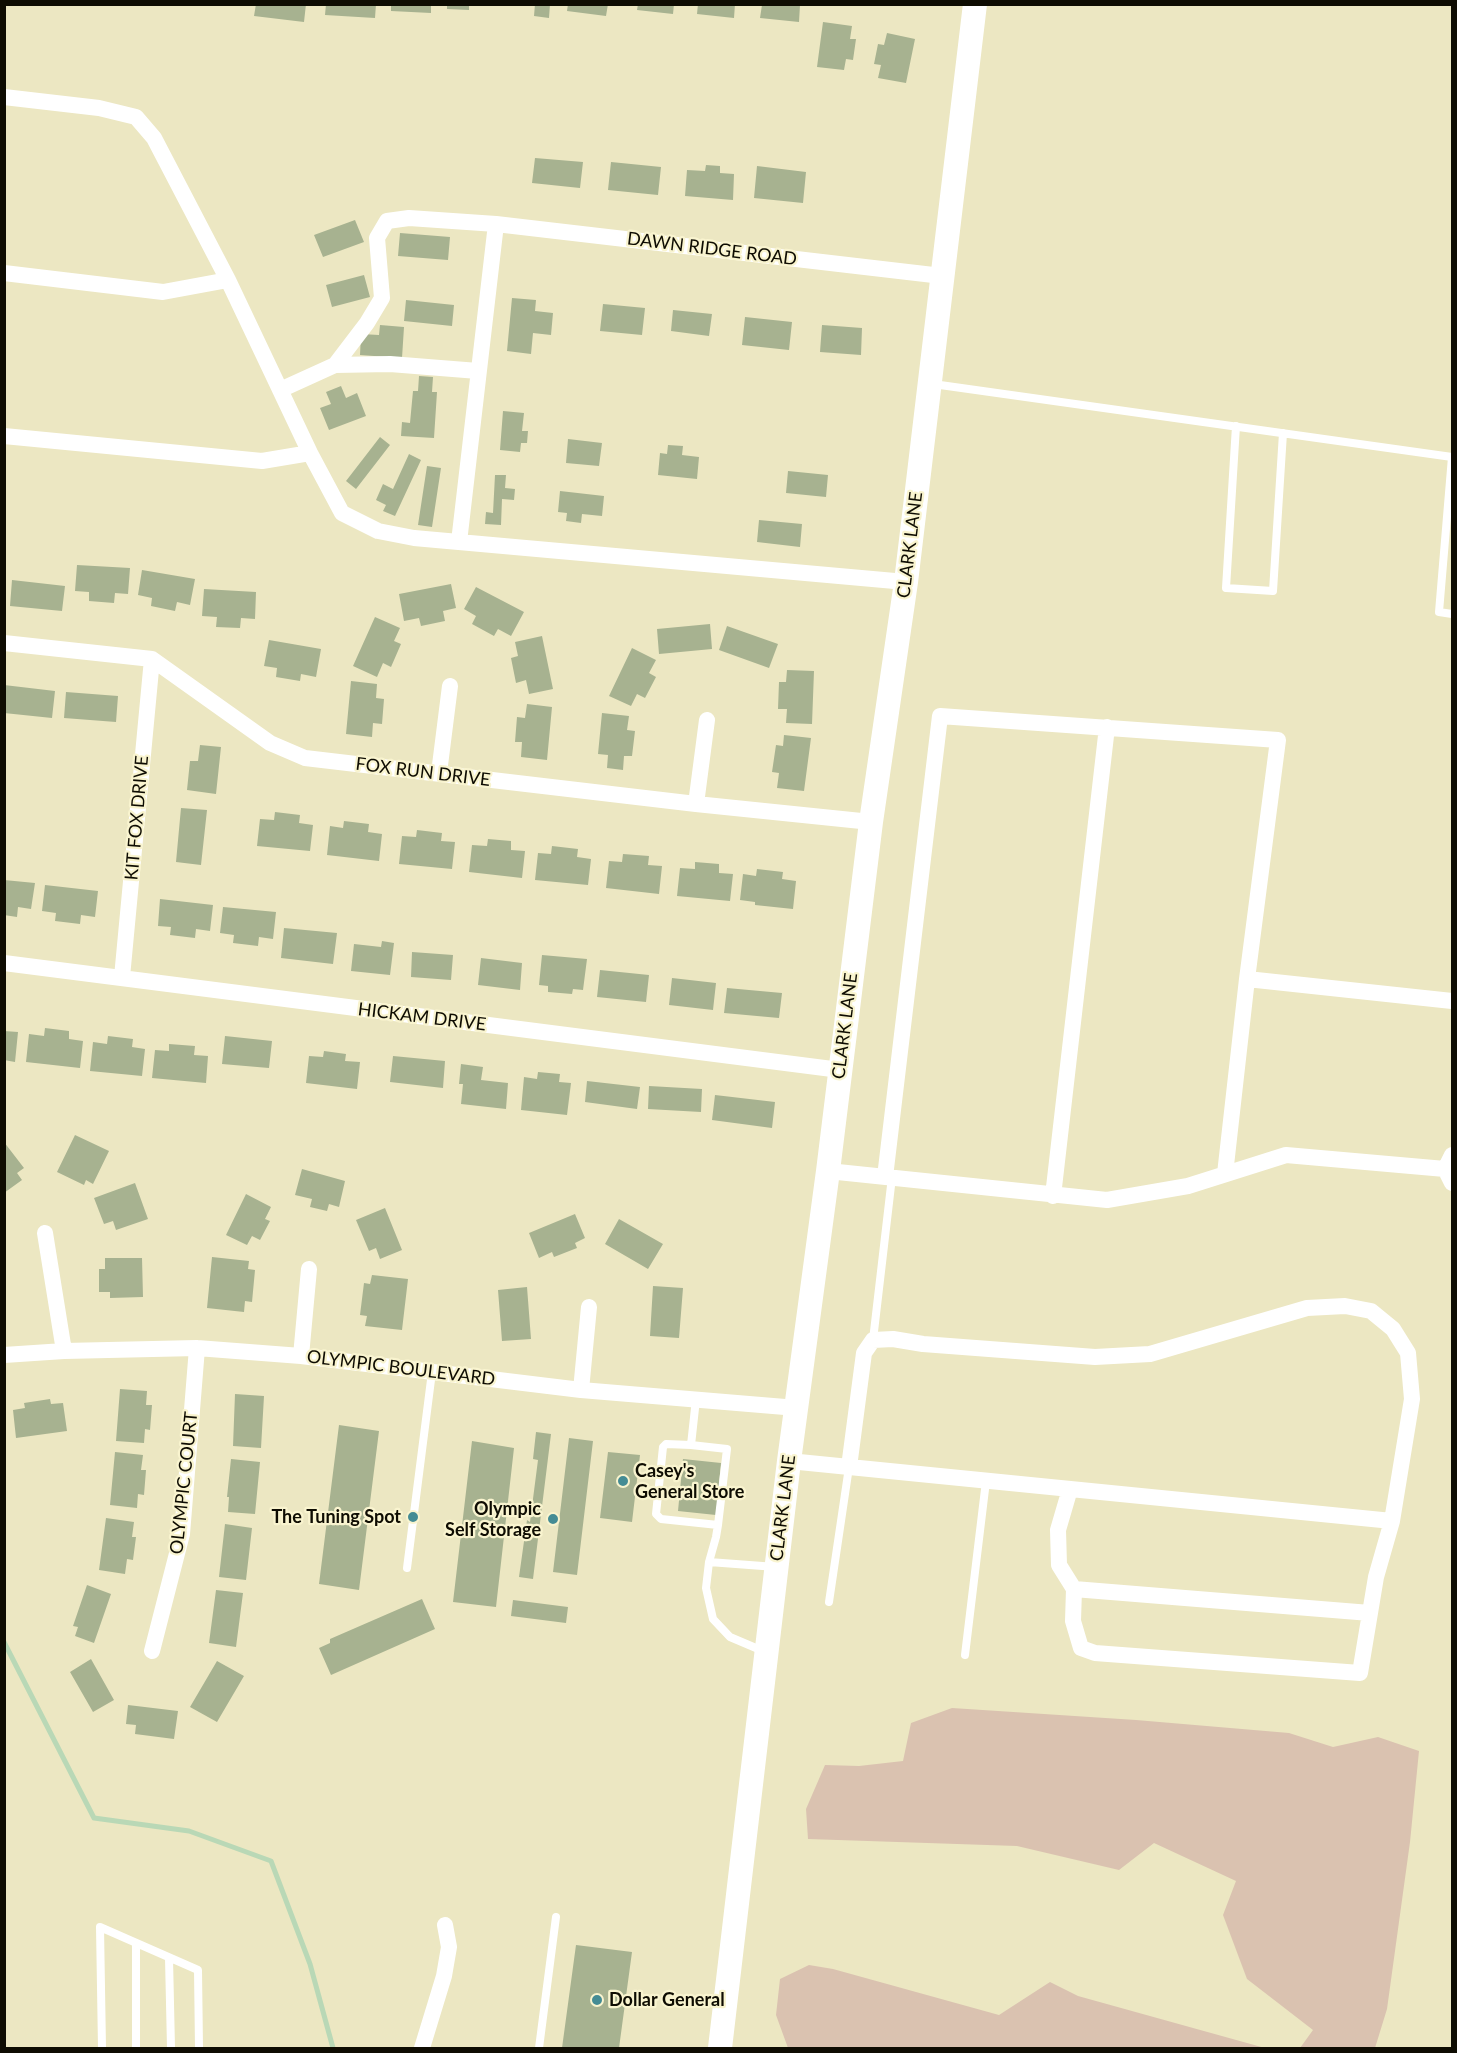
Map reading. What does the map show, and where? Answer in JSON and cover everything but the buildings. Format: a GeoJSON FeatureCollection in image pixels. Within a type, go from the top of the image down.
{"type":"FeatureCollection","features":[{"type":"Feature","properties":{"kind":"main road","name":"CLARK LANE"},"geometry":{"type":"LineString","coordinates":[[720,2049],[789,1461],[871,822],[906,582],[975,4]]}},
{"type":"Feature","properties":{"kind":"street"},"geometry":{"type":"LineString","coordinates":[[4,98],[99,108],[136,117],[154,138],[228,280],[310,453],[342,513],[378,531],[414,538],[906,582]]}},
{"type":"Feature","properties":{"kind":"street","name":"DAWN RIDGE ROAD"},"geometry":{"type":"LineString","coordinates":[[335,364],[367,323],[382,298],[377,238],[387,221],[409,218],[489,223],[942,276]]}},
{"type":"Feature","properties":{"kind":"street"},"geometry":{"type":"LineString","coordinates":[[459,542],[478,371],[489,223]]}},
{"type":"Feature","properties":{"kind":"street"},"geometry":{"type":"LineString","coordinates":[[4,273],[163,292],[228,280]]}},
{"type":"Feature","properties":{"kind":"street"},"geometry":{"type":"LineString","coordinates":[[280,390],[335,364],[390,364],[478,371]]}},
{"type":"Feature","properties":{"kind":"street"},"geometry":{"type":"LineString","coordinates":[[4,436],[262,461],[310,453]]}},
{"type":"Feature","properties":{"kind":"street","name":"FOX RUN DRIVE"},"geometry":{"type":"LineString","coordinates":[[4,643],[152,659],[270,743],[305,758],[871,822]]}},
{"type":"Feature","properties":{"kind":"street","name":"KIT FOX DRIVE"},"geometry":{"type":"LineString","coordinates":[[122,977],[152,659]]}},
{"type":"Feature","properties":{"kind":"street"},"geometry":{"type":"LineString","coordinates":[[439,773],[450,686]]}},
{"type":"Feature","properties":{"kind":"street"},"geometry":{"type":"LineString","coordinates":[[888,1177],[940,716],[1278,740],[1225,1174]]}},
{"type":"Feature","properties":{"kind":"street"},"geometry":{"type":"LineString","coordinates":[[696,804],[707,720]]}},
{"type":"Feature","properties":{"kind":"street"},"geometry":{"type":"LineString","coordinates":[[1053,1196],[1107,727]]}},
{"type":"Feature","properties":{"kind":"street","name":"HICKAM DRIVE"},"geometry":{"type":"LineString","coordinates":[[4,963],[840,1070]]}},
{"type":"Feature","properties":{"kind":"street"},"geometry":{"type":"LineString","coordinates":[[1247,979],[1452,1001]]}},
{"type":"Feature","properties":{"kind":"street"},"geometry":{"type":"LineString","coordinates":[[828,1171],[1107,1200],[1188,1186],[1286,1155],[1450,1169]]}},
{"type":"Feature","properties":{"kind":"street"},"geometry":{"type":"LineString","coordinates":[[45,1233],[64,1351]]}},
{"type":"Feature","properties":{"kind":"street"},"geometry":{"type":"LineString","coordinates":[[301,1356],[309,1269]]}},
{"type":"Feature","properties":{"kind":"street"},"geometry":{"type":"LineString","coordinates":[[581,1390],[590,1306]]}},
{"type":"Feature","properties":{"kind":"street"},"geometry":{"type":"LineString","coordinates":[[849,1467],[864,1353],[873,1340],[1095,1357],[1139,1354],[1162,1351],[1307,1308],[1345,1306],[1371,1311],[1393,1329],[1408,1353],[1412,1399],[1392,1521],[1376,1577],[1360,1673],[1095,1653],[1081,1648],[1073,1622],[1074,1589],[1059,1565],[1058,1530],[1070,1489]]}},
{"type":"Feature","properties":{"kind":"street","name":"OLYMPIC BOULEVARD"},"geometry":{"type":"LineString","coordinates":[[4,1354],[197,1348],[301,1356],[581,1390],[797,1408]]}},
{"type":"Feature","properties":{"kind":"street","name":"OLYMPIC COURT"},"geometry":{"type":"LineString","coordinates":[[152,1651],[182,1534],[197,1348]]}},
{"type":"Feature","properties":{"kind":"street"},"geometry":{"type":"LineString","coordinates":[[789,1461],[1392,1521]]}},
{"type":"Feature","properties":{"kind":"street"},"geometry":{"type":"LineString","coordinates":[[1074,1589],[1370,1613]]}},
{"type":"Feature","properties":{"kind":"street"},"geometry":{"type":"LineString","coordinates":[[422,2049],[444,1976],[449,1947],[445,1925]]}},
{"type":"Feature","properties":{"kind":"lane"},"geometry":{"type":"LineString","coordinates":[[929,384],[1452,457],[1439,612],[1452,614]]}},
{"type":"Feature","properties":{"kind":"lane"},"geometry":{"type":"LineString","coordinates":[[1236,426],[1226,588],[1273,591],[1283,433]]}},
{"type":"Feature","properties":{"kind":"lane"},"geometry":{"type":"LineString","coordinates":[[873,1340],[888,1177]]}},
{"type":"Feature","properties":{"kind":"lane"},"geometry":{"type":"LineString","coordinates":[[407,1568],[432,1372]]}},
{"type":"Feature","properties":{"kind":"lane"},"geometry":{"type":"LineString","coordinates":[[691,1445],[696,1399]]}},
{"type":"Feature","properties":{"kind":"lane"},"geometry":{"type":"LineString","coordinates":[[718,1525],[661,1518],[656,1514],[663,1447],[666,1444],[727,1449],[717,1537],[708,1562],[706,1587],[713,1619],[730,1637],[766,1652]]}},
{"type":"Feature","properties":{"kind":"lane"},"geometry":{"type":"LineString","coordinates":[[829,1602],[849,1467]]}},
{"type":"Feature","properties":{"kind":"lane"},"geometry":{"type":"LineString","coordinates":[[965,1655],[986,1481]]}},
{"type":"Feature","properties":{"kind":"lane"},"geometry":{"type":"LineString","coordinates":[[708,1562],[776,1567]]}},
{"type":"Feature","properties":{"kind":"lane"},"geometry":{"type":"LineString","coordinates":[[539,2049],[556,1917]]}},
{"type":"Feature","properties":{"kind":"lane"},"geometry":{"type":"LineString","coordinates":[[102,2049],[100,1927],[198,1970],[199,2049]]}},
{"type":"Feature","properties":{"kind":"lane"},"geometry":{"type":"LineString","coordinates":[[136,1943],[136,2049]]}},
{"type":"Feature","properties":{"kind":"lane"},"geometry":{"type":"LineString","coordinates":[[169,1958],[171,2049]]}},
{"type":"Feature","properties":{"kind":"shaded area"},"geometry":{"type":"Polygon","coordinates":[[[952,1708],[1289,1733],[1333,1747],[1378,1737],[1419,1751],[1410,1842],[1387,2009],[1375,2048],[1300,2048],[1313,2030],[1247,1979],[1223,1915],[1236,1881],[1154,1843],[1119,1870],[1017,1846],[808,1839],[806,1809],[825,1765],[859,1766],[903,1761],[911,1723],[952,1708]]]}},
{"type":"Feature","properties":{"kind":"shaded area"},"geometry":{"type":"Polygon","coordinates":[[[809,1965],[833,1969],[999,2015],[1050,1982],[1078,1996],[1265,2048],[788,2048],[776,2015],[780,1979],[809,1965]]]}},
{"type":"Feature","properties":{"kind":"waterway"},"geometry":{"type":"LineString","coordinates":[[4,1642],[94,1818],[189,1831],[271,1861],[310,1964],[333,2048]]}},
{"type":"Feature","properties":{"kind":"place","name":"Casey's General Store"},"geometry":{"type":"Point","coordinates":[623,1481]}},
{"type":"Feature","properties":{"kind":"place","name":"The Tuning Spot"},"geometry":{"type":"Point","coordinates":[413,1517]}},
{"type":"Feature","properties":{"kind":"place","name":"Olympic Self Storage"},"geometry":{"type":"Point","coordinates":[553,1519]}},
{"type":"Feature","properties":{"kind":"place","name":"Dollar General"},"geometry":{"type":"Point","coordinates":[597,2000]}}]}
